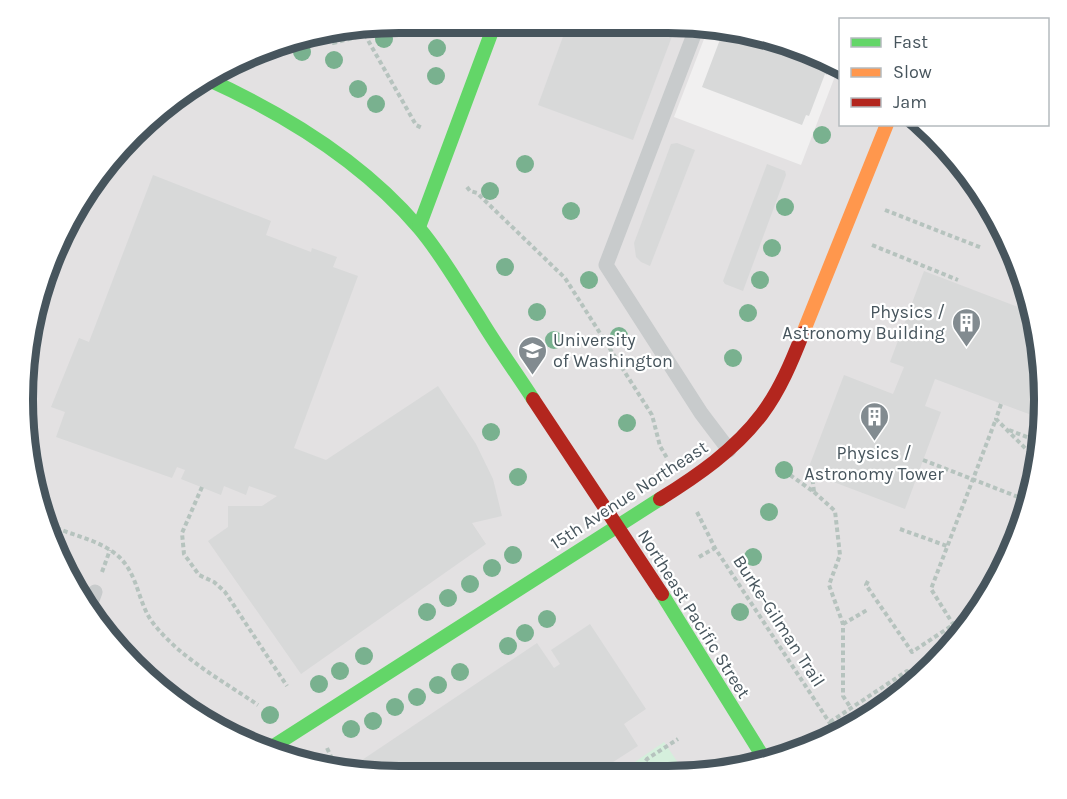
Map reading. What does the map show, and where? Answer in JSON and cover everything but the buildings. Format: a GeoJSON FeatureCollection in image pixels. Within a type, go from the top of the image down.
{"type":"FeatureCollection","features":[{"type":"Feature","properties":{"kind":"main road"},"geometry":{"type":"LineString","coordinates":[[419,228],[491,33]]}},
{"type":"Feature","properties":{"kind":"main road","name":"Northeast Pacific Street"},"geometry":{"type":"LineString","coordinates":[[216,82],[229,87],[313,135],[390,197],[419,228],[458,281],[478,316],[656,584],[761,754]]}},
{"type":"Feature","properties":{"kind":"main road","name":"15th Avenue Northeast"},"geometry":{"type":"LineString","coordinates":[[276,745],[682,485],[729,450],[763,413],[785,375],[849,223],[886,126]]}},
{"type":"Feature","properties":{"kind":"lane"},"geometry":{"type":"LineString","coordinates":[[694,34],[606,265],[701,412],[729,450]]}},
{"type":"Feature","properties":{"kind":"lane"},"geometry":{"type":"LineString","coordinates":[[92,599],[95,592]]}},
{"type":"Feature","properties":{"kind":"path"},"geometry":{"type":"LineString","coordinates":[[327,40],[333,43],[365,35],[416,125],[424,129]]}},
{"type":"Feature","properties":{"kind":"path"},"geometry":{"type":"LineString","coordinates":[[470,191],[477,193],[565,278],[652,415],[664,454]]}},
{"type":"Feature","properties":{"kind":"path"},"geometry":{"type":"LineString","coordinates":[[885,210],[982,248]]}},
{"type":"Feature","properties":{"kind":"path"},"geometry":{"type":"LineString","coordinates":[[872,245],[958,280]]}},
{"type":"Feature","properties":{"kind":"path"},"geometry":{"type":"LineString","coordinates":[[953,625],[931,589],[1001,404]]}},
{"type":"Feature","properties":{"kind":"path"},"geometry":{"type":"LineString","coordinates":[[996,419],[1030,453]]}},
{"type":"Feature","properties":{"kind":"path"},"geometry":{"type":"LineString","coordinates":[[1005,429],[1032,439]]}},
{"type":"Feature","properties":{"kind":"path"},"geometry":{"type":"LineString","coordinates":[[923,460],[1021,498]]}},
{"type":"Feature","properties":{"kind":"path"},"geometry":{"type":"LineString","coordinates":[[812,474],[814,492]]}},
{"type":"Feature","properties":{"kind":"path"},"geometry":{"type":"LineString","coordinates":[[789,475],[814,492],[835,511],[840,555],[829,585],[843,624],[843,696],[851,708]]}},
{"type":"Feature","properties":{"kind":"path"},"geometry":{"type":"LineString","coordinates":[[202,487],[182,533],[184,554],[200,575],[214,582],[225,592],[287,686]]}},
{"type":"Feature","properties":{"kind":"path","name":"Burke-Gilman Trail"},"geometry":{"type":"LineString","coordinates":[[701,520],[715,548],[833,727]]}},
{"type":"Feature","properties":{"kind":"path"},"geometry":{"type":"LineString","coordinates":[[56,528],[67,533],[87,537],[119,557],[132,573],[146,613],[167,639],[183,653],[258,705]]}},
{"type":"Feature","properties":{"kind":"path"},"geometry":{"type":"LineString","coordinates":[[900,529],[947,546]]}},
{"type":"Feature","properties":{"kind":"path"},"geometry":{"type":"LineString","coordinates":[[699,557],[715,548]]}},
{"type":"Feature","properties":{"kind":"path"},"geometry":{"type":"LineString","coordinates":[[102,574],[110,550]]}},
{"type":"Feature","properties":{"kind":"path"},"geometry":{"type":"LineString","coordinates":[[867,581],[866,585],[912,652],[960,620]]}},
{"type":"Feature","properties":{"kind":"path"},"geometry":{"type":"LineString","coordinates":[[843,624],[867,610]]}},
{"type":"Feature","properties":{"kind":"path"},"geometry":{"type":"LineString","coordinates":[[830,722],[907,671],[909,675]]}},
{"type":"Feature","properties":{"kind":"path"},"geometry":{"type":"LineString","coordinates":[[642,766],[647,759],[678,739]]}},
{"type":"Feature","properties":{"kind":"path"},"geometry":{"type":"LineString","coordinates":[[326,747],[332,760]]}},
{"type":"Feature","properties":{"kind":"shaded area","name":"University of Washington"},"geometry":{"type":"Polygon","coordinates":[[[400,33],[668,33],[705,35],[674,117],[801,165],[836,74],[839,76],[839,126],[911,126],[927,140],[958,176],[985,216],[1015,282],[1031,352],[1034,400],[1027,471],[1015,517],[996,562],[958,623],[927,659],[891,690],[851,717],[808,738],[762,754],[691,765],[400,766],[328,759],[282,747],[259,738],[216,717],[176,690],[140,659],[124,641],[82,583],[52,517],[36,447],[34,376],[45,305],[71,237],[109,176],[140,140],[158,124],[216,82],[282,52],[352,36],[400,33]]]}},
{"type":"Feature","properties":{"kind":"green space"},"geometry":{"type":"Polygon","coordinates":[[[664,742],[680,765],[629,766],[664,742]]]}},
{"type":"Feature","properties":{"kind":"traffic: fast"},"geometry":{"type":"LineString","coordinates":[[419,227],[491,33]]}},
{"type":"Feature","properties":{"kind":"traffic: fast"},"geometry":{"type":"LineString","coordinates":[[215,83],[264,107],[321,141],[373,181],[397,204],[435,249],[533,399]]}},
{"type":"Feature","properties":{"kind":"traffic: fast"},"geometry":{"type":"LineString","coordinates":[[276,745],[660,499]]}},
{"type":"Feature","properties":{"kind":"traffic: fast"},"geometry":{"type":"LineString","coordinates":[[662,594],[761,754]]}},
{"type":"Feature","properties":{"kind":"traffic: slow"},"geometry":{"type":"LineString","coordinates":[[803,333],[886,126]]}},
{"type":"Feature","properties":{"kind":"traffic: jam"},"geometry":{"type":"LineString","coordinates":[[660,499],[728,451],[751,427],[780,385],[803,333]]}},
{"type":"Feature","properties":{"kind":"traffic: jam"},"geometry":{"type":"LineString","coordinates":[[533,399],[662,594]]}},
{"type":"Feature","properties":{"kind":"place","name":"Physics / Astronomy Building"},"geometry":{"type":"Point","coordinates":[966,348]}},
{"type":"Feature","properties":{"kind":"place","name":"University of Washington"},"geometry":{"type":"Point","coordinates":[532,376]}},
{"type":"Feature","properties":{"kind":"place","name":"Physics / Astronomy Tower"},"geometry":{"type":"Point","coordinates":[874,442]}}]}
